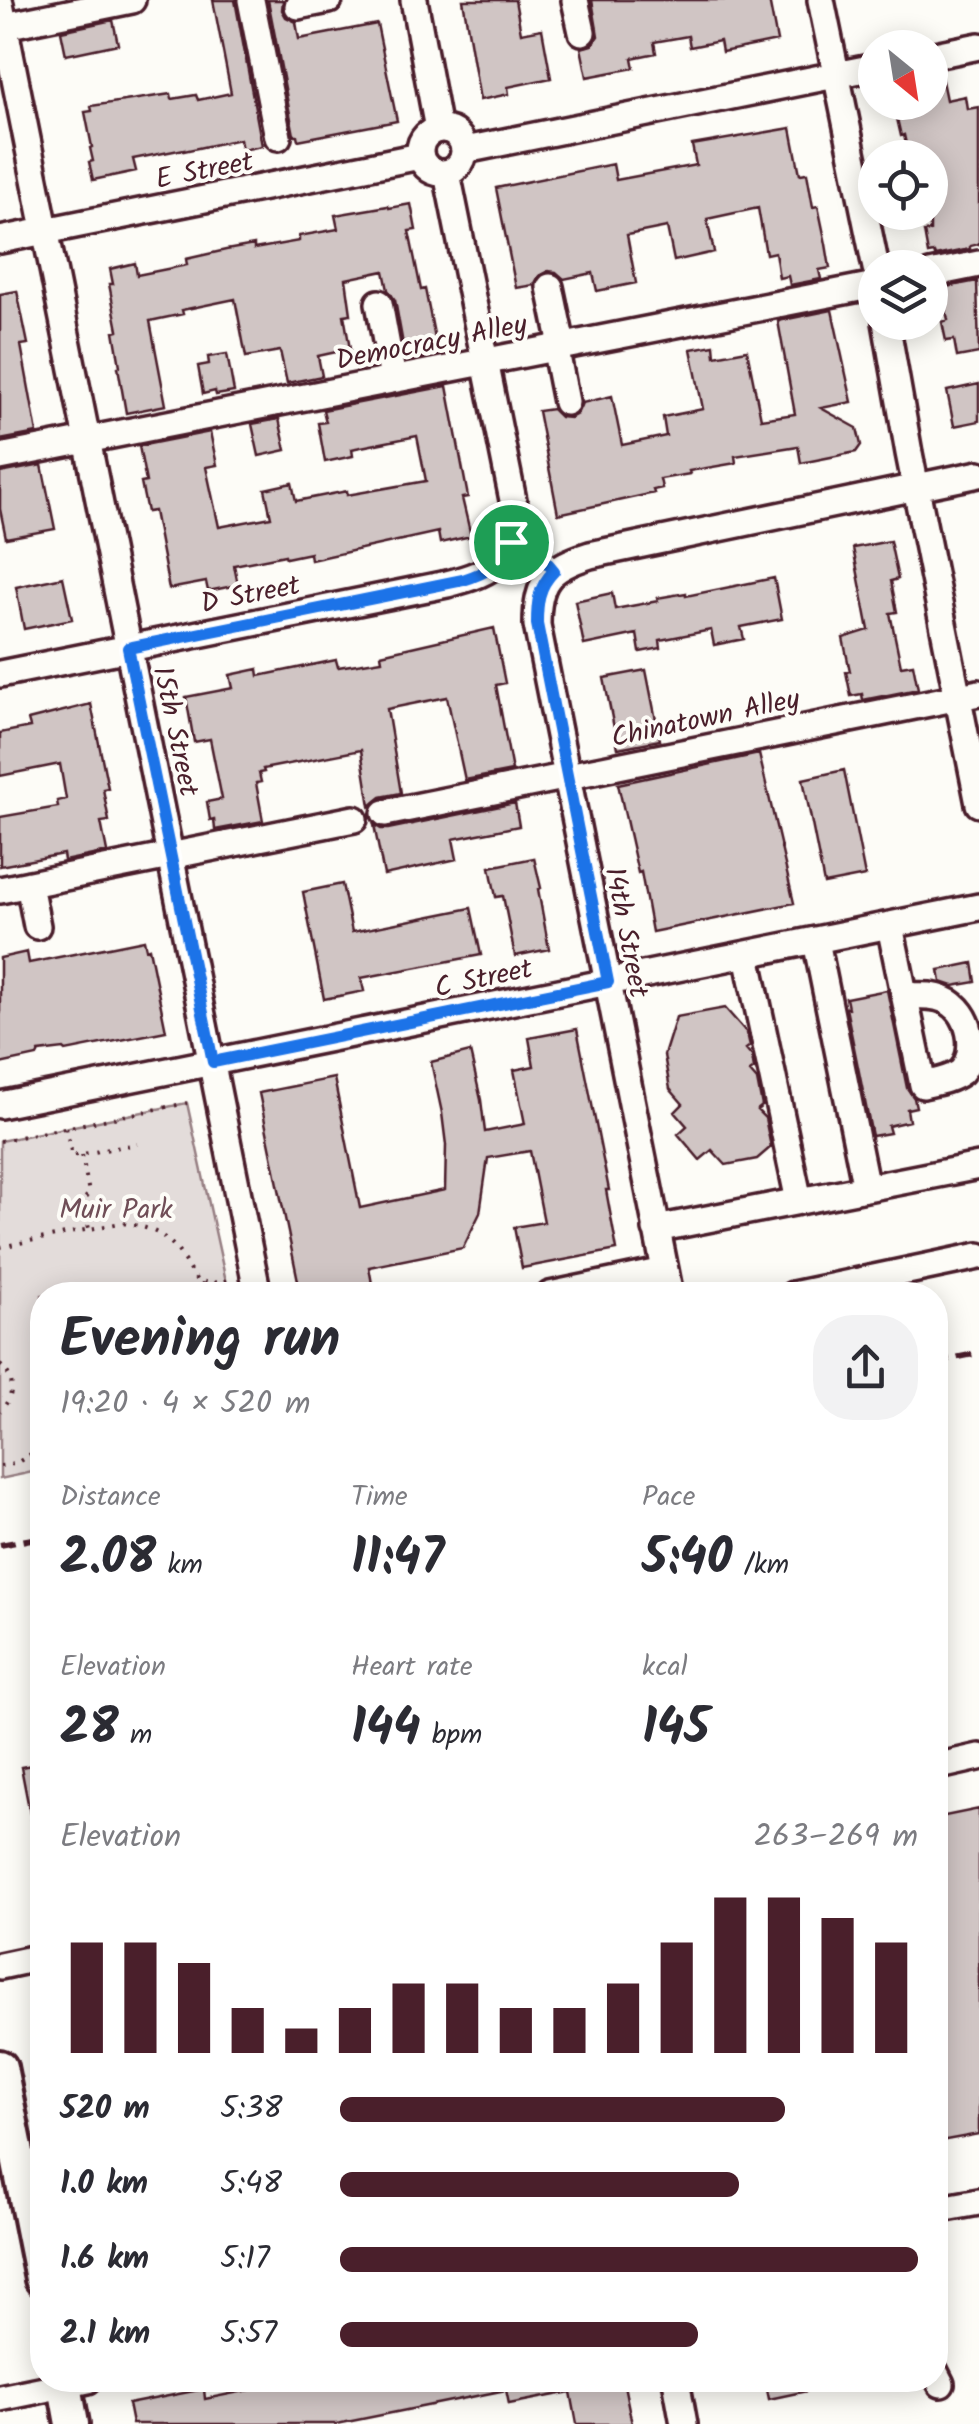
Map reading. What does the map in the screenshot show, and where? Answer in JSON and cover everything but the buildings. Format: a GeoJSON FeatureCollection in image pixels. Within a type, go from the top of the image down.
{"type":"FeatureCollection","features":[{"type":"Feature","properties":{"kind":"main road"},"geometry":{"type":"LineString","coordinates":[[0,2067],[30,2173]]}},
{"type":"Feature","properties":{"kind":"main road"},"geometry":{"type":"LineString","coordinates":[[72,2392],[72,2424]]}},
{"type":"Feature","properties":{"kind":"street"},"geometry":{"type":"LineString","coordinates":[[1,19],[132,0]]}},
{"type":"Feature","properties":{"kind":"street"},"geometry":{"type":"LineString","coordinates":[[251,0],[278,137]]}},
{"type":"Feature","properties":{"kind":"street"},"geometry":{"type":"LineString","coordinates":[[298,6],[329,0]]}},
{"type":"Feature","properties":{"kind":"street"},"geometry":{"type":"LineString","coordinates":[[414,0],[438,130]]}},
{"type":"Feature","properties":{"kind":"street"},"geometry":{"type":"LineString","coordinates":[[576,0],[582,32]]}},
{"type":"Feature","properties":{"kind":"street"},"geometry":{"type":"LineString","coordinates":[[820,0],[872,250]]}},
{"type":"Feature","properties":{"kind":"street","name":"15th Street"},"geometry":{"type":"LineString","coordinates":[[1,19],[89,440],[255,1282]]}},
{"type":"Feature","properties":{"kind":"street"},"geometry":{"type":"LineString","coordinates":[[948,52],[979,46]]}},
{"type":"Feature","properties":{"kind":"street"},"geometry":{"type":"LineString","coordinates":[[465,150],[858,71]]}},
{"type":"Feature","properties":{"kind":"street"},"geometry":{"type":"LineString","coordinates":[[446,129],[459,136],[465,150],[458,167],[447,173],[433,172],[420,156],[422,142],[438,130],[446,129]]}},
{"type":"Feature","properties":{"kind":"street","name":"E Street"},"geometry":{"type":"LineString","coordinates":[[0,240],[420,156]]}},
{"type":"Feature","properties":{"kind":"street"},"geometry":{"type":"LineString","coordinates":[[447,173],[485,360]]}},
{"type":"Feature","properties":{"kind":"street"},"geometry":{"type":"LineString","coordinates":[[948,270],[979,264]]}},
{"type":"Feature","properties":{"kind":"street"},"geometry":{"type":"LineString","coordinates":[[550,287],[566,402]]}},
{"type":"Feature","properties":{"kind":"street","name":"Democracy Alley"},"geometry":{"type":"LineString","coordinates":[[0,457],[858,288]]}},
{"type":"Feature","properties":{"kind":"street"},"geometry":{"type":"LineString","coordinates":[[378,304],[393,379]]}},
{"type":"Feature","properties":{"kind":"street"},"geometry":{"type":"LineString","coordinates":[[889,340],[917,487],[968,695],[979,804]]}},
{"type":"Feature","properties":{"kind":"street","name":"D Street"},"geometry":{"type":"LineString","coordinates":[[0,674],[463,580],[490,570],[505,556],[514,535],[514,505],[485,360]]}},
{"type":"Feature","properties":{"kind":"street"},"geometry":{"type":"LineString","coordinates":[[917,487],[979,474]]}},
{"type":"Feature","properties":{"kind":"street","name":"14th Street"},"geometry":{"type":"LineString","coordinates":[[668,1282],[537,624],[544,582],[569,562],[590,555],[917,487]]}},
{"type":"Feature","properties":{"kind":"street","name":"Chinatown Alley"},"geometry":{"type":"LineString","coordinates":[[385,813],[968,695]]}},
{"type":"Feature","properties":{"kind":"street"},"geometry":{"type":"LineString","coordinates":[[0,890],[354,819]]}},
{"type":"Feature","properties":{"kind":"street"},"geometry":{"type":"LineString","coordinates":[[28,884],[37,926]]}},
{"type":"Feature","properties":{"kind":"street","name":"C Street"},"geometry":{"type":"LineString","coordinates":[[0,1105],[979,908]]}},
{"type":"Feature","properties":{"kind":"street"},"geometry":{"type":"LineString","coordinates":[[890,926],[906,996]]}},
{"type":"Feature","properties":{"kind":"street"},"geometry":{"type":"LineString","coordinates":[[816,941],[866,1188]]}},
{"type":"Feature","properties":{"kind":"street"},"geometry":{"type":"LineString","coordinates":[[747,955],[799,1201]]}},
{"type":"Feature","properties":{"kind":"street"},"geometry":{"type":"LineString","coordinates":[[656,1229],[979,1166]]}},
{"type":"Feature","properties":{"kind":"street"},"geometry":{"type":"LineString","coordinates":[[855,1282],[979,1256]]}},
{"type":"Feature","properties":{"kind":"street"},"geometry":{"type":"LineString","coordinates":[[948,1764],[979,1758]]}},
{"type":"Feature","properties":{"kind":"street"},"geometry":{"type":"LineString","coordinates":[[0,1966],[30,1960]]}},
{"type":"Feature","properties":{"kind":"street"},"geometry":{"type":"LineString","coordinates":[[948,2208],[979,2202]]}},
{"type":"Feature","properties":{"kind":"street"},"geometry":{"type":"LineString","coordinates":[[0,2398],[30,2391]]}},
{"type":"Feature","properties":{"kind":"street"},"geometry":{"type":"LineString","coordinates":[[678,2392],[684,2424]]}},
{"type":"Feature","properties":{"kind":"path"},"geometry":{"type":"LineString","coordinates":[[0,1141],[186,1104]]}},
{"type":"Feature","properties":{"kind":"path"},"geometry":{"type":"LineString","coordinates":[[66,1128],[72,1156],[137,1144]]}},
{"type":"Feature","properties":{"kind":"path"},"geometry":{"type":"LineString","coordinates":[[82,1155],[89,1193],[83,1201],[89,1229]]}},
{"type":"Feature","properties":{"kind":"path"},"geometry":{"type":"LineString","coordinates":[[0,1247],[120,1223],[152,1230],[176,1248],[191,1274],[202,1282]]}},
{"type":"Feature","properties":{"kind":"path"},"geometry":{"type":"LineString","coordinates":[[0,1365],[8,1372],[12,1388],[0,1412]]}},
{"type":"Feature","properties":{"kind":"path"},"geometry":{"type":"LineString","coordinates":[[0,1466],[16,1464],[30,1455]]}},
{"type":"Feature","properties":{"kind":"green space","name":"Muir Park"},"geometry":{"type":"Polygon","coordinates":[[[187,1103],[226,1282],[30,1282],[30,1473],[0,1479],[0,1141],[187,1103]]]}},
{"type":"Feature","properties":{"kind":"railway"},"geometry":{"type":"LineString","coordinates":[[948,1359],[979,1353]]}},
{"type":"Feature","properties":{"kind":"railway"},"geometry":{"type":"LineString","coordinates":[[0,1545],[30,1539]]}},
{"type":"Feature","properties":{"kind":"route"},"geometry":{"type":"LineString","coordinates":[[511,542],[531,547],[554,571],[540,593],[537,624],[608,982],[213,1062],[128,648],[463,580],[490,570],[505,556],[511,542]]}}]}
